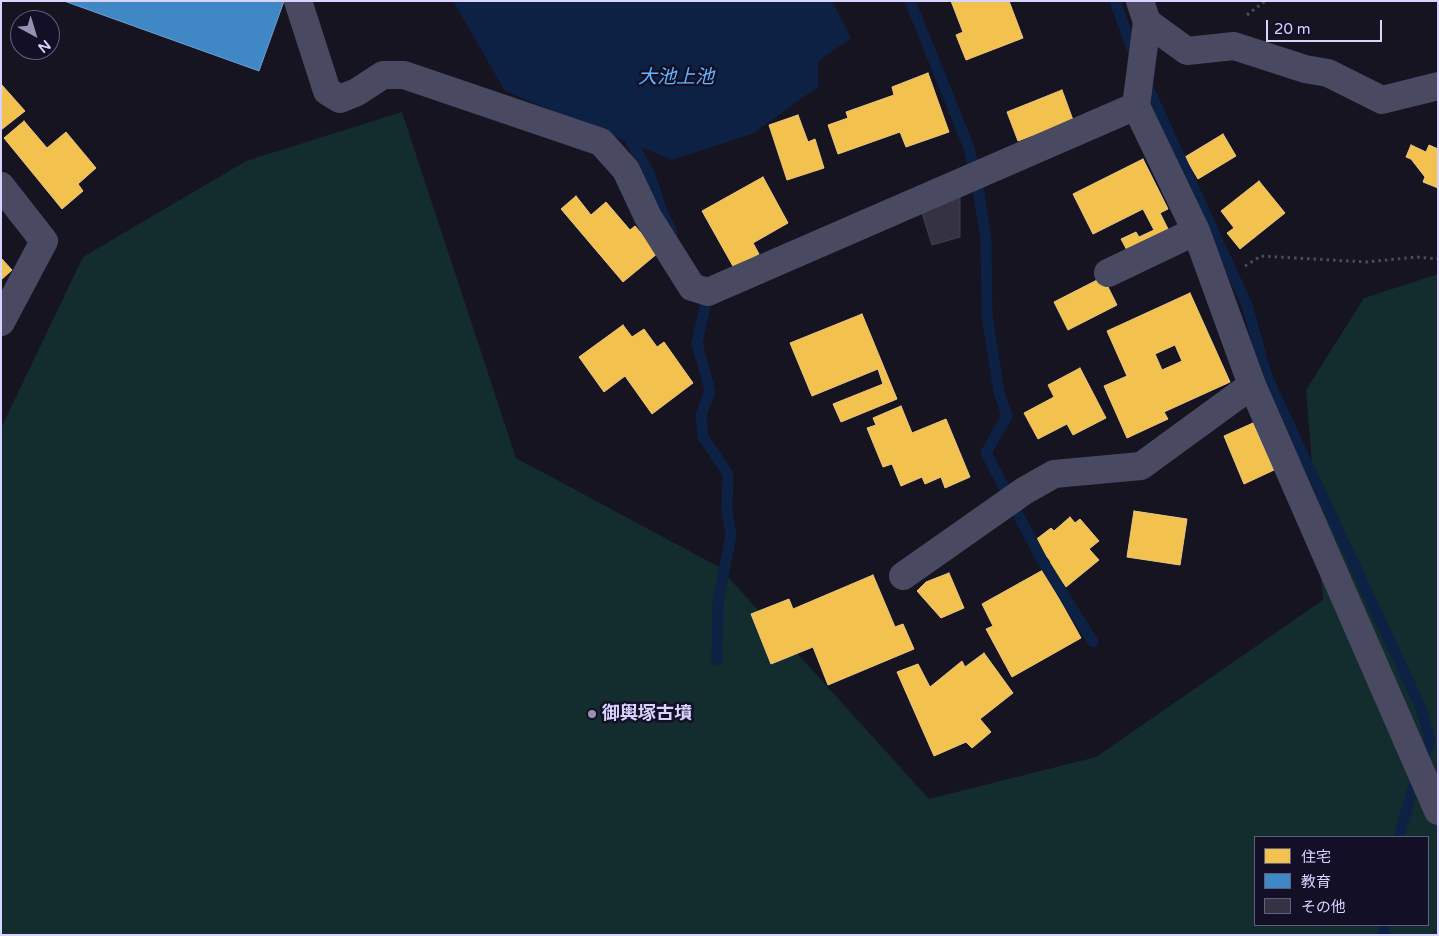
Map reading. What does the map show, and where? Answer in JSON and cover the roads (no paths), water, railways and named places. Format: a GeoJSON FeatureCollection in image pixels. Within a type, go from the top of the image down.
{"type":"FeatureCollection","features":[{"type":"Feature","properties":{"kind":"street"},"geometry":{"type":"LineString","coordinates":[[298,1],[327,90],[340,99],[357,92],[382,75],[404,75],[601,142],[626,170],[648,217],[692,287],[708,292],[1136,106]]}},
{"type":"Feature","properties":{"kind":"street"},"geometry":{"type":"LineString","coordinates":[[1144,12],[1136,106],[1196,231],[1217,284],[1252,385],[1438,811]]}},
{"type":"Feature","properties":{"kind":"street"},"geometry":{"type":"LineString","coordinates":[[1144,12],[1186,52],[1234,46],[1305,69],[1328,73],[1382,100],[1438,86]]}},
{"type":"Feature","properties":{"kind":"street"},"geometry":{"type":"LineString","coordinates":[[1,186],[44,241],[1,322]]}},
{"type":"Feature","properties":{"kind":"street"},"geometry":{"type":"LineString","coordinates":[[1108,273],[1196,231]]}},
{"type":"Feature","properties":{"kind":"street"},"geometry":{"type":"LineString","coordinates":[[903,576],[1024,490],[1054,474],[1141,466],[1252,385]]}},
{"type":"Feature","properties":{"kind":"water","name":"大池上池"},"geometry":{"type":"Polygon","coordinates":[[[453,1],[832,1],[851,38],[818,62],[818,87],[752,134],[672,160],[505,91],[453,1]]]}},
{"type":"Feature","properties":{"kind":"waterway"},"geometry":{"type":"LineString","coordinates":[[910,1],[969,148],[978,189],[986,239],[987,316],[999,392],[1007,416],[986,453],[1042,560],[1093,642]]}},
{"type":"Feature","properties":{"kind":"waterway"},"geometry":{"type":"LineString","coordinates":[[1115,1],[1136,60]]}},
{"type":"Feature","properties":{"kind":"waterway"},"geometry":{"type":"LineString","coordinates":[[1145,81],[1247,305],[1267,377],[1421,708],[1430,739],[1399,836]]}},
{"type":"Feature","properties":{"kind":"waterway"},"geometry":{"type":"LineString","coordinates":[[632,143],[649,173],[661,209],[672,233]]}},
{"type":"Feature","properties":{"kind":"waterway"},"geometry":{"type":"LineString","coordinates":[[702,290],[705,307],[697,343],[710,391],[701,415],[703,437],[728,474],[727,511],[731,535],[718,602],[717,660]]}},
{"type":"Feature","properties":{"kind":"waterway"},"geometry":{"type":"LineString","coordinates":[[1384,926],[1384,935]]}},
{"type":"Feature","properties":{"kind":"place","name":"御輿塚古墳"},"geometry":{"type":"Point","coordinates":[592,714]}}]}
